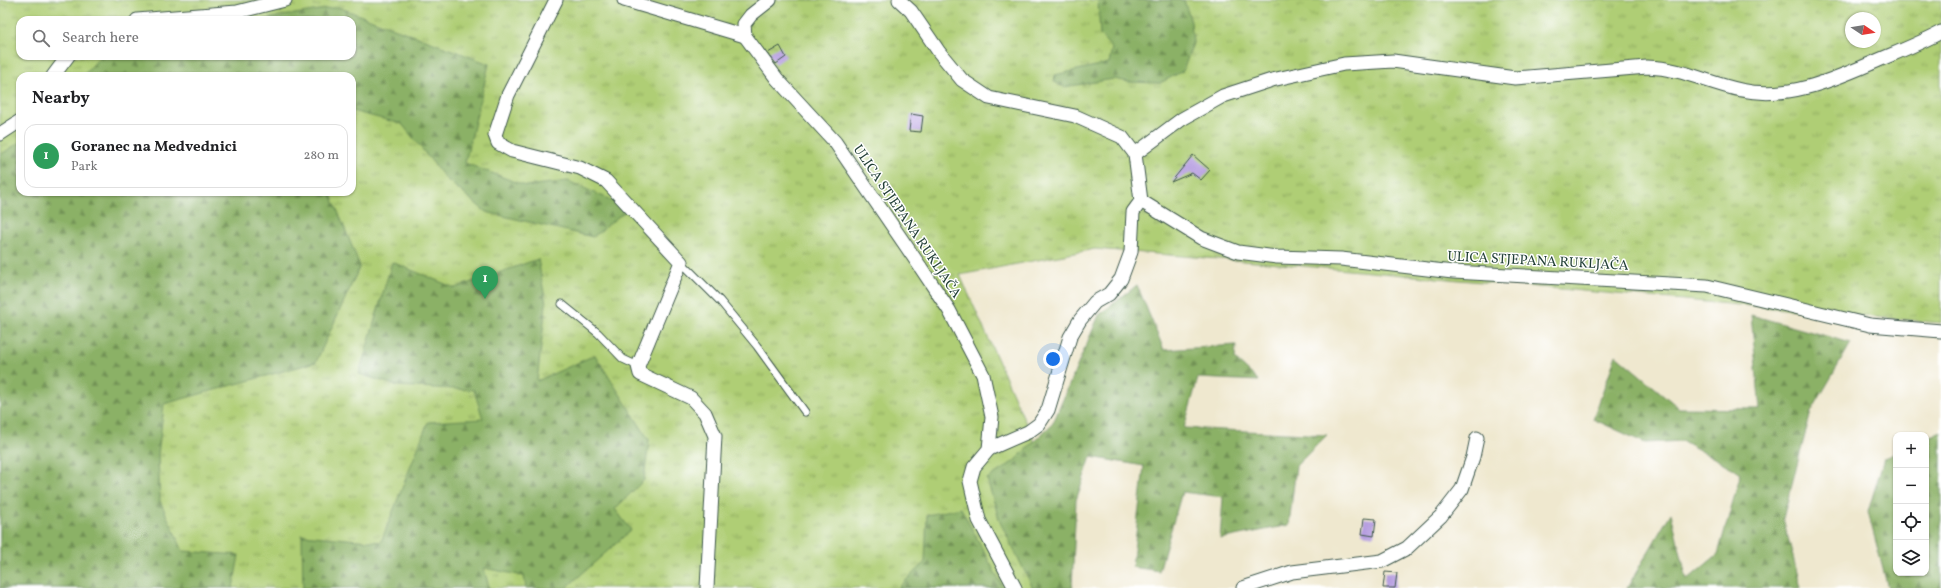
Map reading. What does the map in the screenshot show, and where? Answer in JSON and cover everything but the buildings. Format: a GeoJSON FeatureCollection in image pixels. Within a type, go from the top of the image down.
{"type":"FeatureCollection","features":[{"type":"Feature","properties":{"kind":"street"},"geometry":{"type":"LineString","coordinates":[[188,16],[237,12],[285,0]]}},
{"type":"Feature","properties":{"kind":"street"},"geometry":{"type":"LineString","coordinates":[[556,0],[508,95],[495,135],[498,143],[512,151],[580,168],[606,182],[681,262],[669,295],[638,366],[640,374],[691,398],[705,413],[715,436],[707,588]]}},
{"type":"Feature","properties":{"kind":"street"},"geometry":{"type":"LineString","coordinates":[[624,0],[745,36],[744,24],[751,15],[770,0]]}},
{"type":"Feature","properties":{"kind":"street"},"geometry":{"type":"LineString","coordinates":[[899,0],[911,11],[939,52],[962,80],[989,98],[1075,116],[1122,137],[1135,154],[1141,201],[1133,212],[1131,252],[1121,279],[1109,294],[1095,302],[1080,320],[1070,337],[1045,415],[1039,424],[1028,432],[989,449],[974,466],[970,482],[979,520],[1015,588]]}},
{"type":"Feature","properties":{"kind":"street"},"geometry":{"type":"LineString","coordinates":[[1135,154],[1182,119],[1223,96],[1272,80],[1344,64],[1393,61],[1515,78],[1647,67],[1666,67],[1739,90],[1762,94],[1820,85],[1923,42],[1941,32]]}},
{"type":"Feature","properties":{"kind":"street","name":"ULICA STJEPANA RUKLJAČA"},"geometry":{"type":"LineString","coordinates":[[745,36],[777,79],[835,142],[948,310],[983,375],[992,417],[989,449]]}},
{"type":"Feature","properties":{"kind":"street"},"geometry":{"type":"LineString","coordinates":[[56,72],[65,60]]}},
{"type":"Feature","properties":{"kind":"street"},"geometry":{"type":"LineString","coordinates":[[0,134],[16,124]]}},
{"type":"Feature","properties":{"kind":"street","name":"ULICA STJEPANA RUKLJAČA"},"geometry":{"type":"LineString","coordinates":[[1141,201],[1201,238],[1238,252],[1277,257],[1342,259],[1453,272],[1707,286],[1870,325],[1941,331]]}},
{"type":"Feature","properties":{"kind":"street"},"geometry":{"type":"LineString","coordinates":[[1243,588],[1292,572],[1382,561],[1407,548],[1441,516],[1462,489],[1473,457],[1477,438]]}},
{"type":"Feature","properties":{"kind":"lane"},"geometry":{"type":"LineString","coordinates":[[681,262],[720,302],[757,346],[805,412]]}},
{"type":"Feature","properties":{"kind":"lane"},"geometry":{"type":"LineString","coordinates":[[562,304],[598,333],[623,359],[638,366]]}},
{"type":"Feature","properties":{"kind":"green space"},"geometry":{"type":"Polygon","coordinates":[[[0,0],[1941,0],[1941,323],[1281,264],[1095,249],[960,275],[1037,448],[1073,588],[0,588],[0,0]]]}},
{"type":"Feature","properties":{"kind":"green space"},"geometry":{"type":"Polygon","coordinates":[[[1098,0],[1184,0],[1191,22],[1193,43],[1183,71],[1160,83],[1129,82],[1114,79],[1064,87],[1054,82],[1055,75],[1109,63],[1112,48],[1100,35],[1098,0]]]}},
{"type":"Feature","properties":{"kind":"green space"},"geometry":{"type":"Polygon","coordinates":[[[338,7],[489,64],[465,163],[526,186],[568,181],[629,208],[593,237],[486,212],[446,179],[402,124],[356,112],[356,72],[87,72],[97,60],[356,60],[356,16],[283,16],[338,7]]]}},
{"type":"Feature","properties":{"kind":"green space"},"geometry":{"type":"Polygon","coordinates":[[[16,145],[16,196],[332,196],[360,266],[316,362],[164,404],[158,455],[160,501],[183,551],[239,555],[233,588],[0,588],[0,155],[16,145]]]}},
{"type":"Feature","properties":{"kind":"green space"},"geometry":{"type":"Polygon","coordinates":[[[538,259],[546,304],[537,381],[595,355],[649,440],[644,480],[615,509],[631,530],[566,588],[526,588],[524,576],[484,568],[489,588],[303,588],[302,535],[381,542],[428,422],[483,419],[474,390],[398,386],[359,374],[392,262],[455,288],[538,259]]]}},
{"type":"Feature","properties":{"kind":"green space"},"geometry":{"type":"Polygon","coordinates":[[[1137,285],[1164,350],[1236,345],[1235,359],[1259,381],[1198,378],[1184,428],[1327,435],[1296,466],[1289,525],[1220,539],[1223,497],[1182,492],[1159,571],[1132,567],[1144,466],[1091,457],[1076,500],[1072,588],[1033,588],[1000,522],[987,479],[1013,462],[1053,423],[1099,315],[1137,285]]]}},
{"type":"Feature","properties":{"kind":"green space"},"geometry":{"type":"Polygon","coordinates":[[[1751,315],[1851,343],[1811,412],[1783,518],[1801,588],[1627,588],[1671,513],[1687,580],[1718,554],[1741,473],[1683,441],[1645,443],[1593,419],[1616,355],[1679,408],[1760,409],[1751,315]]]}},
{"type":"Feature","properties":{"kind":"green space"},"geometry":{"type":"Polygon","coordinates":[[[1941,432],[1941,588],[1888,588],[1868,512],[1884,458],[1893,454],[1893,576],[1929,576],[1929,438],[1941,432]]]}},
{"type":"Feature","properties":{"kind":"green space"},"geometry":{"type":"Polygon","coordinates":[[[961,508],[1003,588],[898,588],[925,562],[927,515],[961,508]]]}},
{"type":"Feature","properties":{"kind":"place","name":"Goranec na Medvednici"},"geometry":{"type":"Point","coordinates":[485,299]}}]}
